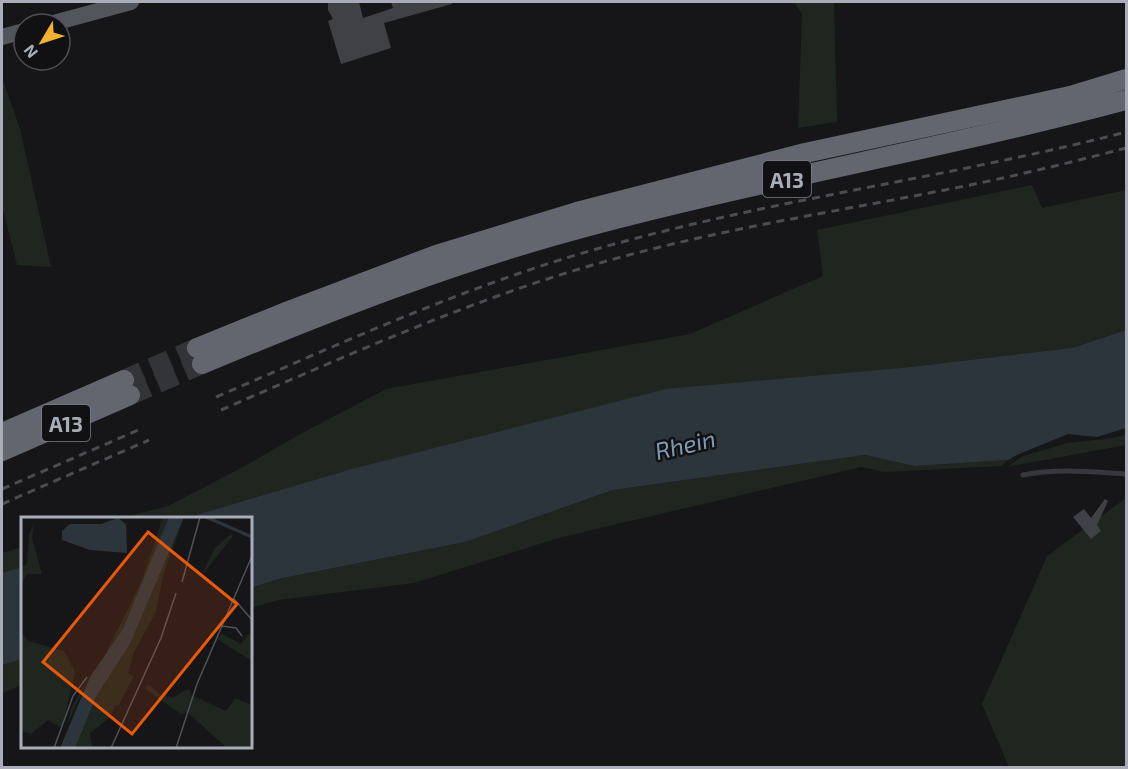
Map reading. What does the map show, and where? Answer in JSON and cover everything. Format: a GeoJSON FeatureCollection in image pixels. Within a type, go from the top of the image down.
{"type":"FeatureCollection","features":[{"type":"Feature","properties":{"kind":"highway","name":"A13"},"geometry":{"type":"LineString","coordinates":[[1126,79],[1070,96],[806,153],[566,215],[436,255],[286,312],[200,356],[292,327],[502,250],[583,227],[1126,100]]}},
{"type":"Feature","properties":{"kind":"highway","name":"A13"},"geometry":{"type":"LineString","coordinates":[[2,433],[127,388],[2,451]]}},
{"type":"Feature","properties":{"kind":"main road"},"geometry":{"type":"LineString","coordinates":[[72,18],[131,2]]}},
{"type":"Feature","properties":{"kind":"lane"},"geometry":{"type":"LineString","coordinates":[[1023,475],[1037,472],[1080,471],[1126,474]]}},
{"type":"Feature","properties":{"kind":"shaded area"},"geometry":{"type":"Polygon","coordinates":[[[794,2],[834,2],[837,122],[798,128],[802,14],[794,2]]]}},
{"type":"Feature","properties":{"kind":"shaded area"},"geometry":{"type":"Polygon","coordinates":[[[2,77],[20,129],[51,267],[17,265],[2,206],[2,77]]]}},
{"type":"Feature","properties":{"kind":"shaded area"},"geometry":{"type":"Polygon","coordinates":[[[1032,185],[1042,208],[1126,190],[1126,330],[1072,348],[901,368],[348,470],[189,517],[126,517],[168,506],[386,389],[690,334],[823,276],[817,230],[1032,185]]]}},
{"type":"Feature","properties":{"kind":"shaded area"},"geometry":{"type":"Polygon","coordinates":[[[1126,435],[1126,445],[1007,467],[1023,456],[1068,443],[1126,435]]]}},
{"type":"Feature","properties":{"kind":"shaded area"},"geometry":{"type":"Polygon","coordinates":[[[865,455],[916,466],[1008,460],[1001,466],[884,472],[861,467],[562,537],[414,583],[278,600],[252,608],[252,588],[278,579],[465,542],[613,490],[865,455]]]}},
{"type":"Feature","properties":{"kind":"shaded area"},"geometry":{"type":"Polygon","coordinates":[[[1126,498],[1126,767],[1009,767],[982,704],[1047,556],[1126,498]]]}},
{"type":"Feature","properties":{"kind":"shaded area"},"geometry":{"type":"Polygon","coordinates":[[[21,547],[21,567],[2,573],[2,553],[21,547]]]}},
{"type":"Feature","properties":{"kind":"shaded area"},"geometry":{"type":"Polygon","coordinates":[[[21,659],[21,685],[2,693],[2,665],[21,659]]]}},
{"type":"Feature","properties":{"kind":"water","name":"Rhein"},"geometry":{"type":"Polygon","coordinates":[[[1126,330],[1126,428],[1097,437],[1068,434],[1008,460],[915,466],[865,455],[613,490],[465,542],[278,579],[252,588],[252,517],[189,517],[348,470],[666,389],[901,368],[1072,348],[1126,330]]]}},
{"type":"Feature","properties":{"kind":"water"},"geometry":{"type":"Polygon","coordinates":[[[21,567],[21,659],[2,665],[2,573],[21,567]]]}},
{"type":"Feature","properties":{"kind":"building"},"geometry":{"type":"Polygon","coordinates":[[[328,2],[359,2],[363,18],[393,8],[391,2],[452,2],[452,4],[384,23],[391,48],[341,64],[328,21],[333,19],[328,10],[328,2]]]}},
{"type":"Feature","properties":{"kind":"building"},"geometry":{"type":"Polygon","coordinates":[[[1105,499],[1108,501],[1097,525],[1101,531],[1091,539],[1073,517],[1084,509],[1091,518],[1105,499]]]}},
{"type":"Feature","properties":{"kind":"tunnel"},"geometry":{"type":"LineString","coordinates":[[124,380],[197,348]]}},
{"type":"Feature","properties":{"kind":"tunnel"},"geometry":{"type":"LineString","coordinates":[[130,395],[202,364]]}},
{"type":"Feature","properties":{"kind":"railway"},"geometry":{"type":"LineString","coordinates":[[216,397],[416,312],[570,257],[747,212],[1001,161],[1126,132]]}},
{"type":"Feature","properties":{"kind":"railway"},"geometry":{"type":"LineString","coordinates":[[221,410],[470,306],[573,271],[667,245],[794,218],[985,182],[1126,148]]}},
{"type":"Feature","properties":{"kind":"railway"},"geometry":{"type":"LineString","coordinates":[[2,489],[143,428]]}},
{"type":"Feature","properties":{"kind":"railway"},"geometry":{"type":"LineString","coordinates":[[2,504],[149,440]]}}]}
